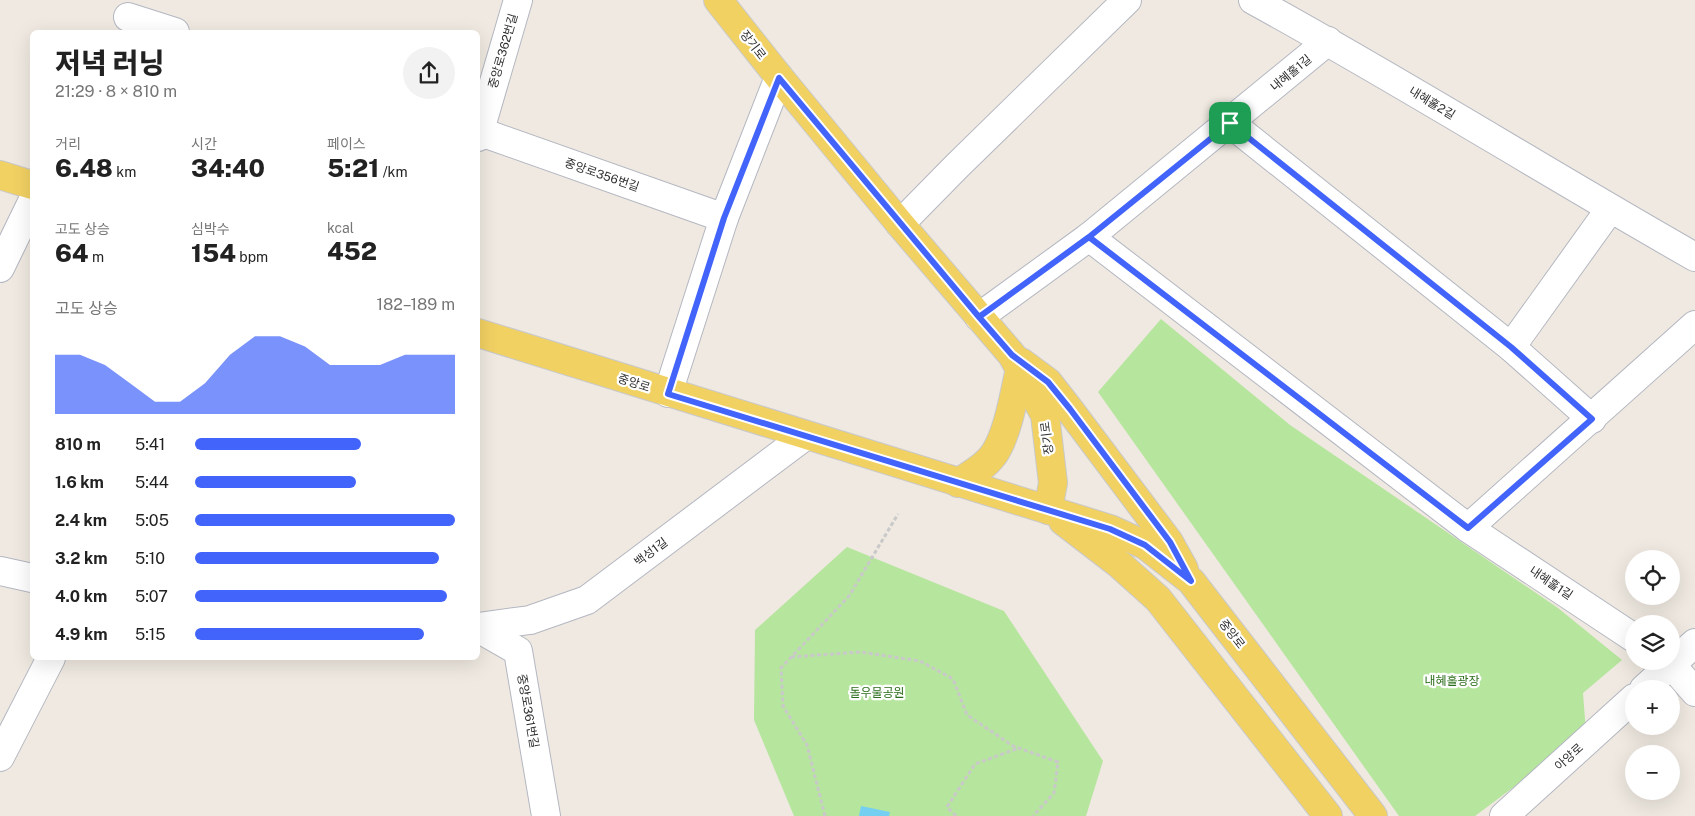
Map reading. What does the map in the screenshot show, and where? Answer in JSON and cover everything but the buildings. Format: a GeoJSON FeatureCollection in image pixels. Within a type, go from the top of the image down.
{"type":"FeatureCollection","features":[{"type":"Feature","properties":{"kind":"main road","name":"장기로"},"geometry":{"type":"LineString","coordinates":[[718,0],[779,78],[1016,362],[1045,415],[1053,483],[1048,510]]}},
{"type":"Feature","properties":{"kind":"main road"},"geometry":{"type":"LineString","coordinates":[[0,175],[30,184]]}},
{"type":"Feature","properties":{"kind":"main road","name":"중앙로"},"geometry":{"type":"LineString","coordinates":[[480,334],[668,394],[1110,529],[1145,545],[1191,581],[1373,816]]}},
{"type":"Feature","properties":{"kind":"main road"},"geometry":{"type":"LineString","coordinates":[[958,483],[982,467],[996,452],[1008,420],[1016,362],[1048,382],[1070,409],[1170,542],[1191,581]]}},
{"type":"Feature","properties":{"kind":"main road","name":"중앙로"},"geometry":{"type":"LineString","coordinates":[[1048,510],[1119,564],[1158,599],[1328,816]]}},
{"type":"Feature","properties":{"kind":"street","name":"중앙로362번길"},"geometry":{"type":"LineString","coordinates":[[480,126],[518,0]]}},
{"type":"Feature","properties":{"kind":"street"},"geometry":{"type":"LineString","coordinates":[[900,224],[1127,0]]}},
{"type":"Feature","properties":{"kind":"street","name":"내혜홀2길"},"geometry":{"type":"LineString","coordinates":[[1253,0],[1328,41],[1610,209],[1695,257]]}},
{"type":"Feature","properties":{"kind":"street"},"geometry":{"type":"LineString","coordinates":[[127,16],[169,30]]}},
{"type":"Feature","properties":{"kind":"street","name":"내혜홀1길"},"geometry":{"type":"LineString","coordinates":[[1328,41],[1089,237],[1468,528],[1625,632]]}},
{"type":"Feature","properties":{"kind":"street"},"geometry":{"type":"LineString","coordinates":[[668,394],[724,218],[779,78]]}},
{"type":"Feature","properties":{"kind":"street"},"geometry":{"type":"LineString","coordinates":[[1230,123],[1511,347],[1592,419]]}},
{"type":"Feature","properties":{"kind":"street","name":"중앙로356번길"},"geometry":{"type":"LineString","coordinates":[[480,134],[724,218]]}},
{"type":"Feature","properties":{"kind":"street"},"geometry":{"type":"LineString","coordinates":[[0,268],[30,206]]}},
{"type":"Feature","properties":{"kind":"street"},"geometry":{"type":"LineString","coordinates":[[1511,347],[1610,209]]}},
{"type":"Feature","properties":{"kind":"street"},"geometry":{"type":"LineString","coordinates":[[979,317],[1089,237]]}},
{"type":"Feature","properties":{"kind":"street"},"geometry":{"type":"LineString","coordinates":[[1468,528],[1695,326]]}},
{"type":"Feature","properties":{"kind":"street","name":"백성1길"},"geometry":{"type":"LineString","coordinates":[[480,628],[530,620],[587,600],[805,436]]}},
{"type":"Feature","properties":{"kind":"street"},"geometry":{"type":"LineString","coordinates":[[0,571],[30,578]]}},
{"type":"Feature","properties":{"kind":"street","name":"중앙로361번길"},"geometry":{"type":"LineString","coordinates":[[480,629],[518,651],[546,816]]}},
{"type":"Feature","properties":{"kind":"street"},"geometry":{"type":"LineString","coordinates":[[1680,654],[1695,643]]}},
{"type":"Feature","properties":{"kind":"street"},"geometry":{"type":"LineString","coordinates":[[0,756],[50,660]]}},
{"type":"Feature","properties":{"kind":"street"},"geometry":{"type":"LineString","coordinates":[[1653,680],[1662,670]]}},
{"type":"Feature","properties":{"kind":"street"},"geometry":{"type":"LineString","coordinates":[[1677,670],[1695,692]]}},
{"type":"Feature","properties":{"kind":"street","name":"아양로"},"geometry":{"type":"LineString","coordinates":[[1504,816],[1625,706]]}},
{"type":"Feature","properties":{"kind":"path"},"geometry":{"type":"LineString","coordinates":[[825,816],[807,745],[783,706],[781,668],[848,596],[898,514]]}},
{"type":"Feature","properties":{"kind":"path"},"geometry":{"type":"LineString","coordinates":[[792,657],[860,652],[920,661],[953,679],[967,715],[1019,748],[1058,762],[1054,793],[1033,816]]}},
{"type":"Feature","properties":{"kind":"path"},"geometry":{"type":"LineString","coordinates":[[956,816],[948,807],[976,764],[1019,748]]}},
{"type":"Feature","properties":{"kind":"green space","name":"내혜홀광장"},"geometry":{"type":"Polygon","coordinates":[[[1161,319],[1290,425],[1558,608],[1622,660],[1583,693],[1586,733],[1475,816],[1399,816],[1098,392],[1161,319]]]}},
{"type":"Feature","properties":{"kind":"green space","name":"돌우물공원"},"geometry":{"type":"Polygon","coordinates":[[[847,547],[1004,611],[1103,761],[1086,816],[794,816],[754,720],[755,630],[847,547]]]}},
{"type":"Feature","properties":{"kind":"water"},"geometry":{"type":"Polygon","coordinates":[[[861,806],[890,812],[889,816],[859,816],[861,806]]]}},
{"type":"Feature","properties":{"kind":"route"},"geometry":{"type":"LineString","coordinates":[[1230,123],[1089,237],[979,317],[779,78],[724,218],[668,394],[1110,529],[1145,545],[1191,581],[1170,542],[1070,409],[1048,382],[1012,355],[979,317],[1034,277],[1089,237],[1468,528],[1592,419],[1511,347],[1230,123]]}}]}
